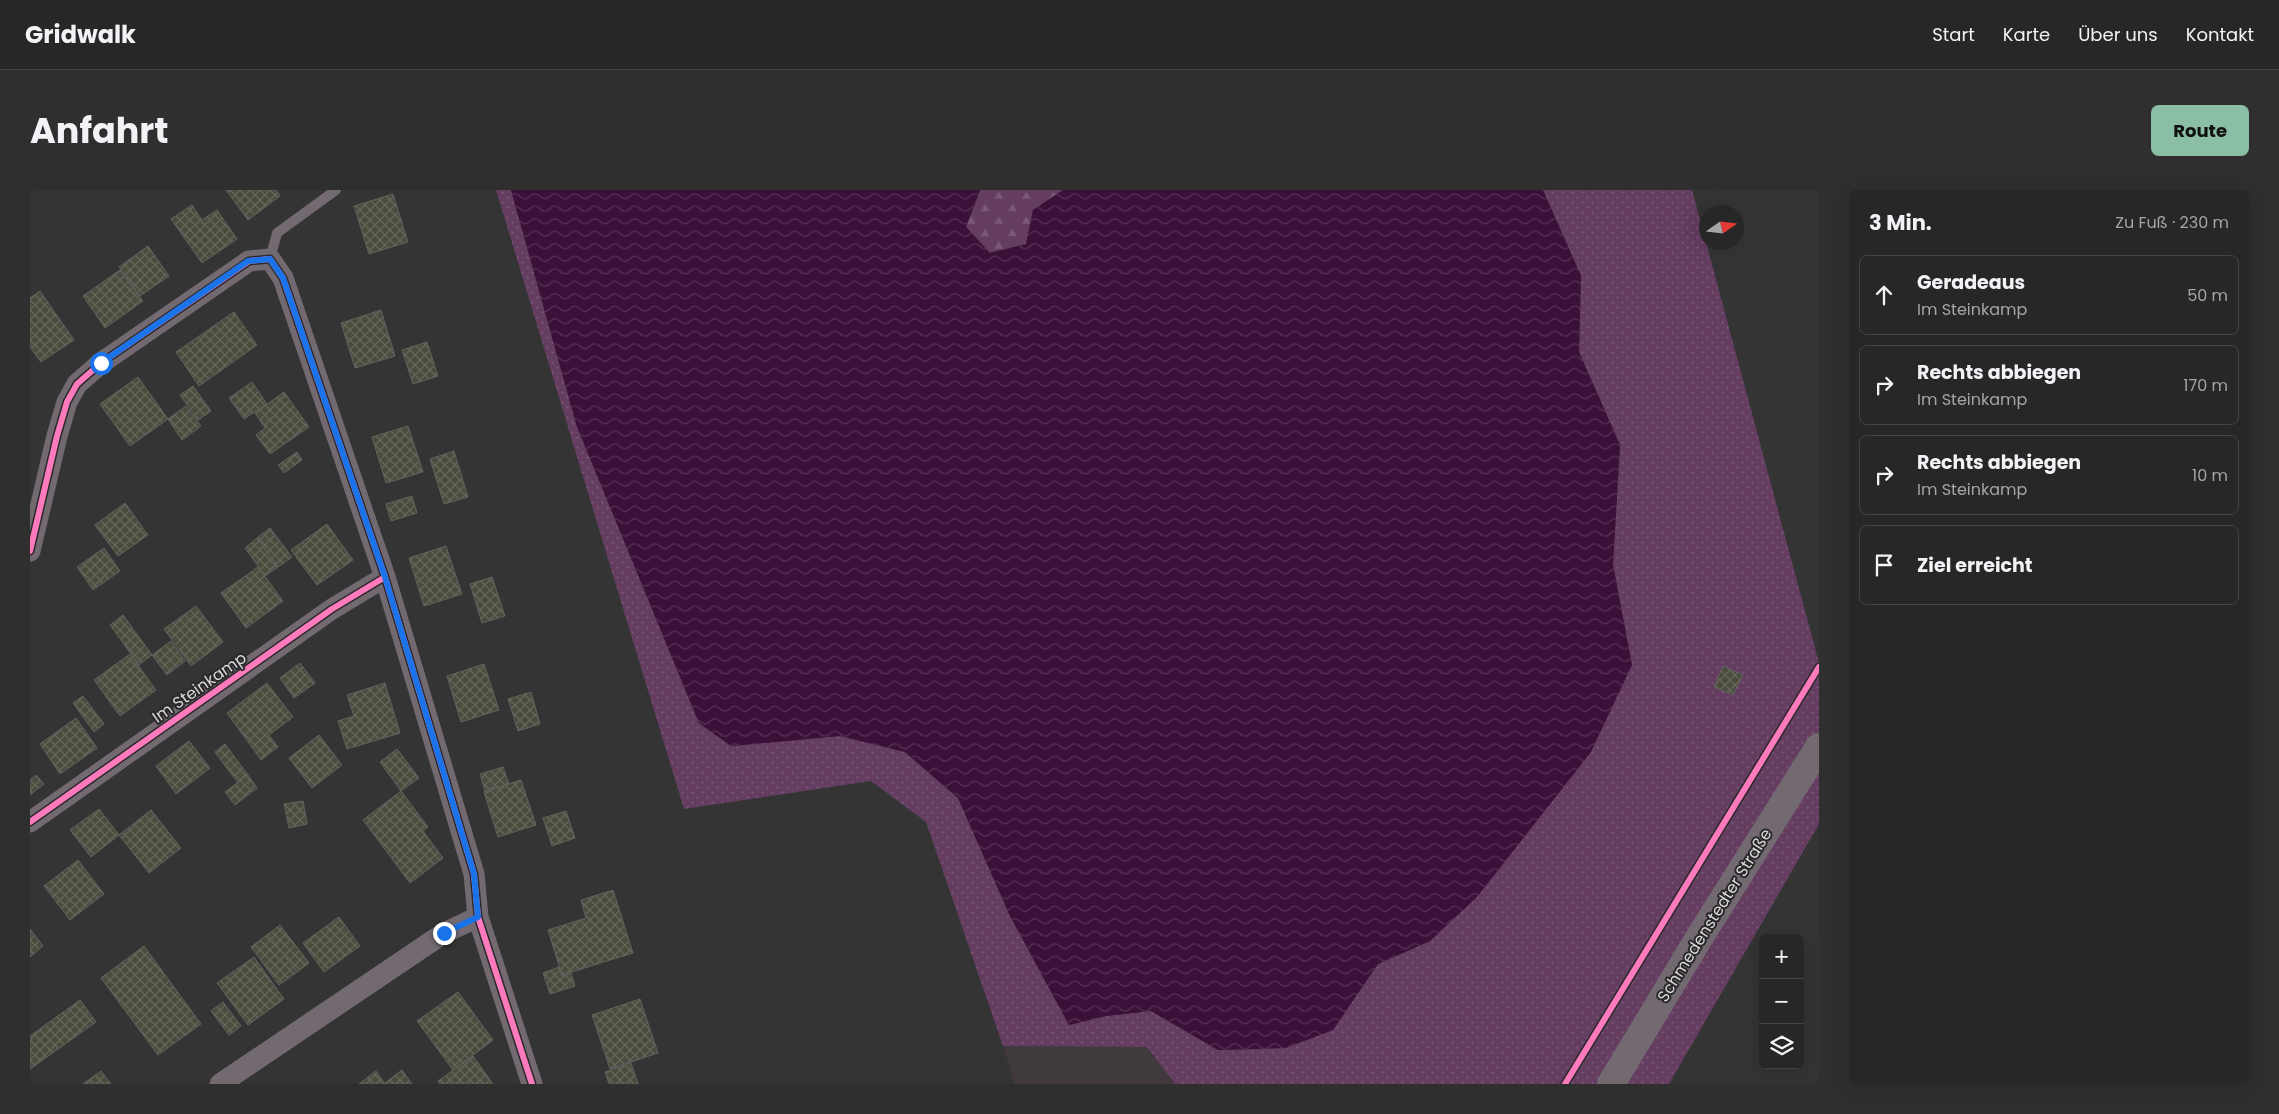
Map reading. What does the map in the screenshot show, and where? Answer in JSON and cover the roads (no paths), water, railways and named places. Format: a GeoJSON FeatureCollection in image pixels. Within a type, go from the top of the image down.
{"type":"FeatureCollection","features":[{"type":"Feature","properties":{"kind":"main road","name":"Schmedenstedter Straße"},"geometry":{"type":"LineString","coordinates":[[1611,1084],[1699,938],[1819,747]]}},
{"type":"Feature","properties":{"kind":"street"},"geometry":{"type":"LineString","coordinates":[[30,551],[57,436],[67,402],[77,384],[101,363],[248,261],[270,259],[283,278],[385,577],[474,874],[478,917],[532,1084]]}},
{"type":"Feature","properties":{"kind":"street","name":"Im Steinkamp"},"geometry":{"type":"LineString","coordinates":[[30,822],[332,610],[385,577]]}},
{"type":"Feature","properties":{"kind":"street"},"geometry":{"type":"LineString","coordinates":[[220,1084],[444,933],[478,917]]}},
{"type":"Feature","properties":{"kind":"lane"},"geometry":{"type":"LineString","coordinates":[[270,259],[277,234],[336,190]]}},
{"type":"Feature","properties":{"kind":"water"},"geometry":{"type":"Polygon","coordinates":[[[511,190],[980,190],[966,227],[990,253],[1026,244],[1033,210],[1063,190],[1543,190],[1581,276],[1579,352],[1620,445],[1613,565],[1632,665],[1591,752],[1477,897],[1430,941],[1378,964],[1333,1030],[1286,1048],[1218,1050],[1151,1011],[1106,1016],[1069,1025],[1010,916],[958,798],[905,752],[840,736],[731,746],[699,723],[577,427],[511,190]]]}}]}
